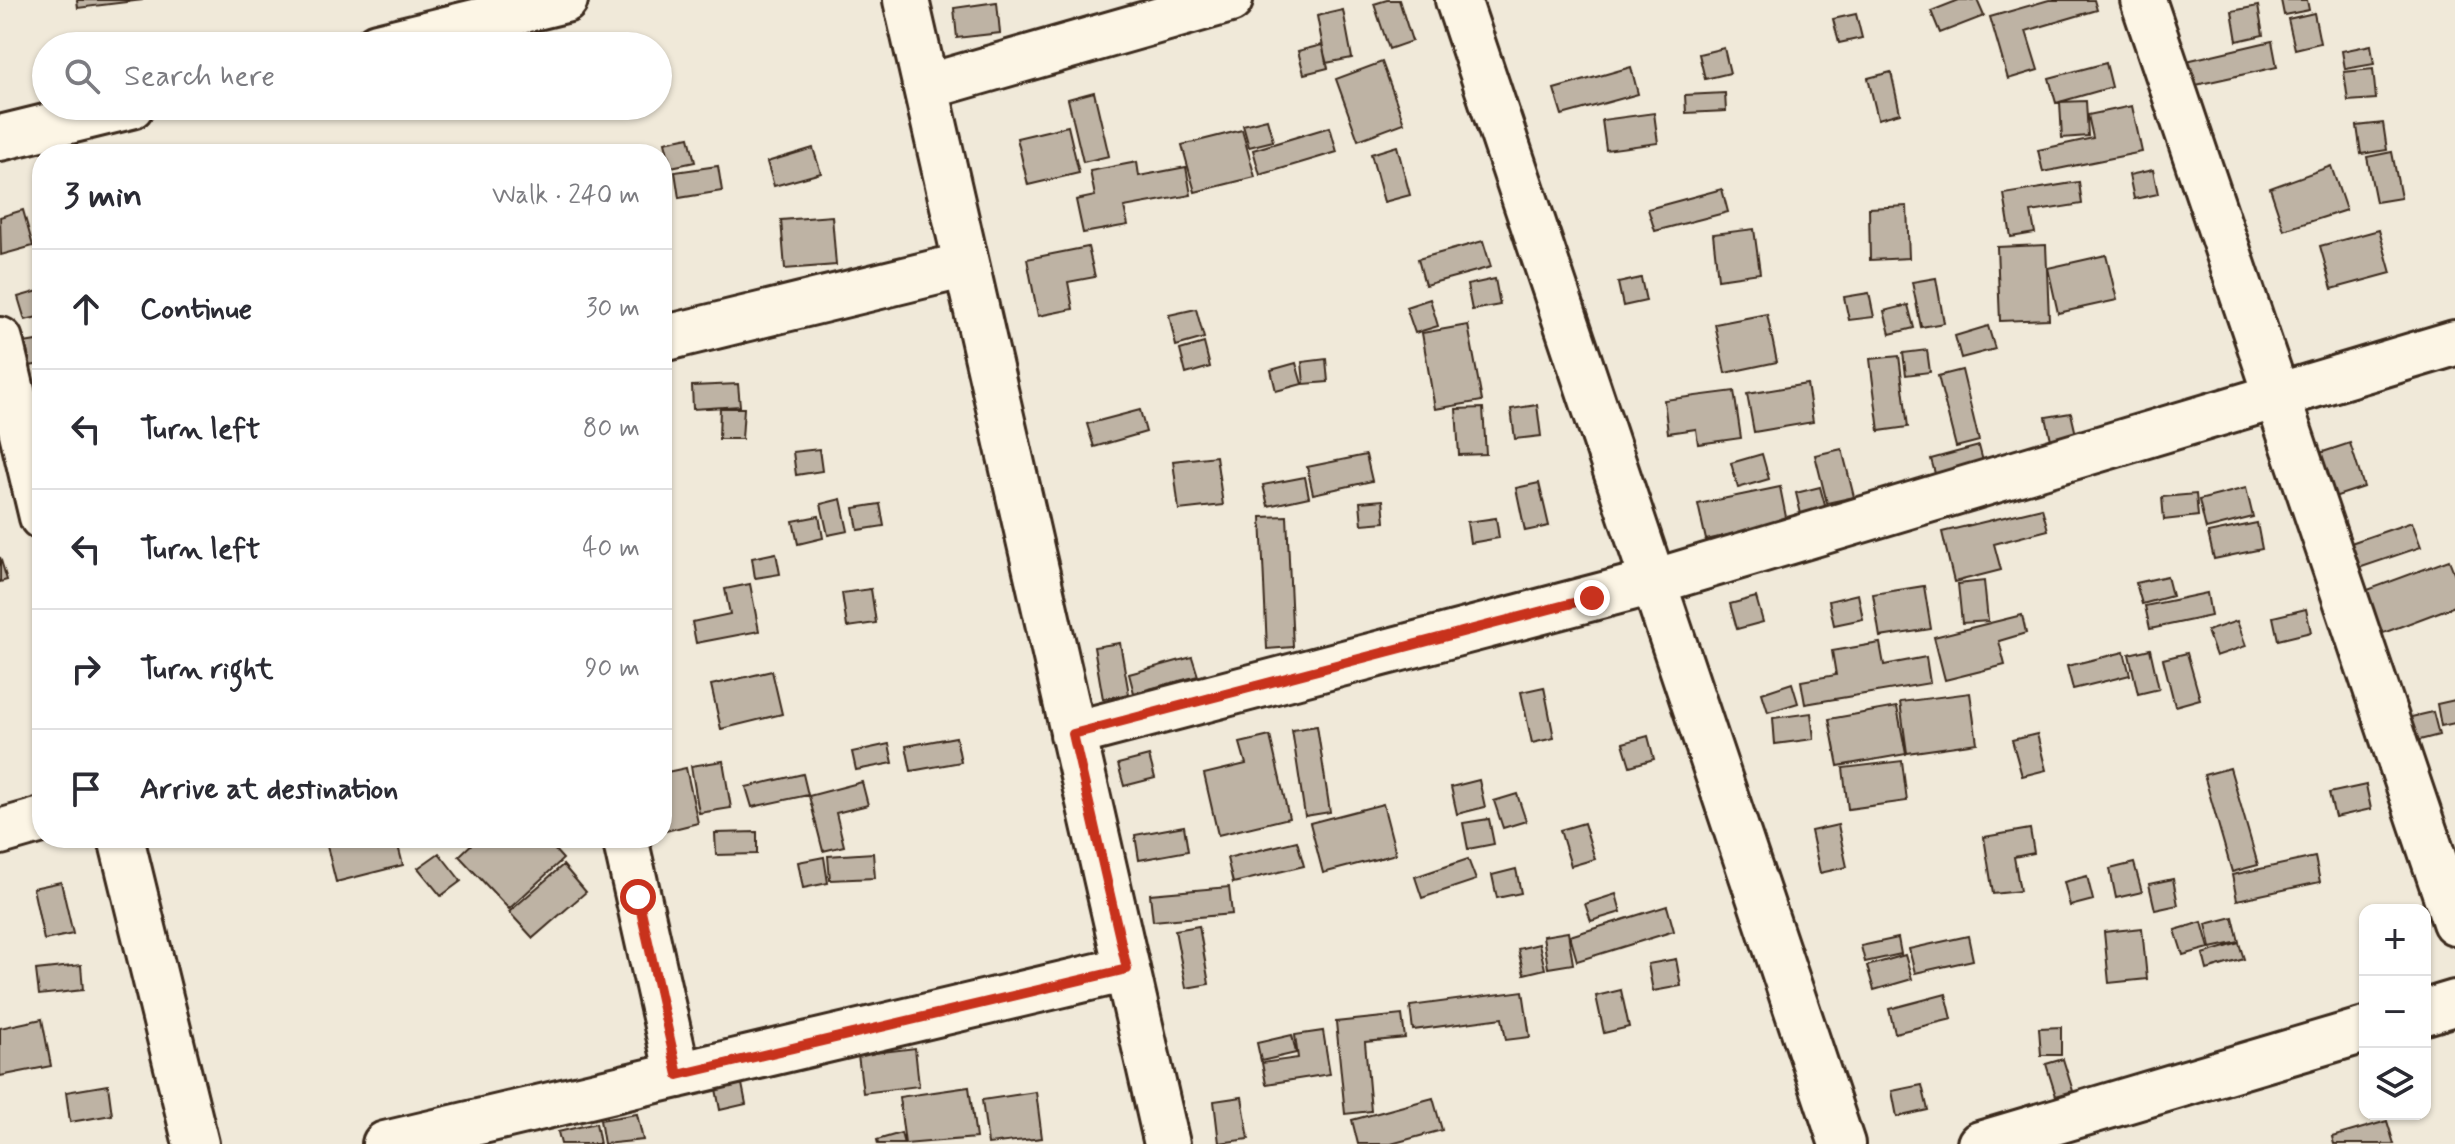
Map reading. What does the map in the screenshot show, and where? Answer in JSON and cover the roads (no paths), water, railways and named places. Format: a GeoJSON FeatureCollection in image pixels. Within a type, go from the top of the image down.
{"type":"FeatureCollection","features":[{"type":"Feature","properties":{"kind":"street"},"geometry":{"type":"LineString","coordinates":[[434,32],[565,0]]}},
{"type":"Feature","properties":{"kind":"street"},"geometry":{"type":"LineString","coordinates":[[906,0],[1167,1144]]}},
{"type":"Feature","properties":{"kind":"street"},"geometry":{"type":"LineString","coordinates":[[926,87],[1230,0]]}},
{"type":"Feature","properties":{"kind":"street"},"geometry":{"type":"LineString","coordinates":[[1458,0],[1842,1144]]}},
{"type":"Feature","properties":{"kind":"street"},"geometry":{"type":"LineString","coordinates":[[2143,0],[2455,922]]}},
{"type":"Feature","properties":{"kind":"street"},"geometry":{"type":"LineString","coordinates":[[0,138],[74,120]]}},
{"type":"Feature","properties":{"kind":"street"},"geometry":{"type":"LineString","coordinates":[[672,337],[966,265]]}},
{"type":"Feature","properties":{"kind":"street"},"geometry":{"type":"LineString","coordinates":[[0,340],[30,500]]}},
{"type":"Feature","properties":{"kind":"street"},"geometry":{"type":"LineString","coordinates":[[1073,734],[1653,582],[2455,343]]}},
{"type":"Feature","properties":{"kind":"street"},"geometry":{"type":"LineString","coordinates":[[0,832],[32,823]]}},
{"type":"Feature","properties":{"kind":"street"},"geometry":{"type":"LineString","coordinates":[[123,848],[196,1144]]}},
{"type":"Feature","properties":{"kind":"street"},"geometry":{"type":"LineString","coordinates":[[627,848],[678,1075]]}},
{"type":"Feature","properties":{"kind":"street"},"geometry":{"type":"LineString","coordinates":[[385,1144],[1127,969]]}},
{"type":"Feature","properties":{"kind":"street"},"geometry":{"type":"LineString","coordinates":[[2431,1010],[2455,1003]]}},
{"type":"Feature","properties":{"kind":"street"},"geometry":{"type":"LineString","coordinates":[[1980,1144],[2359,1032]]}}]}
